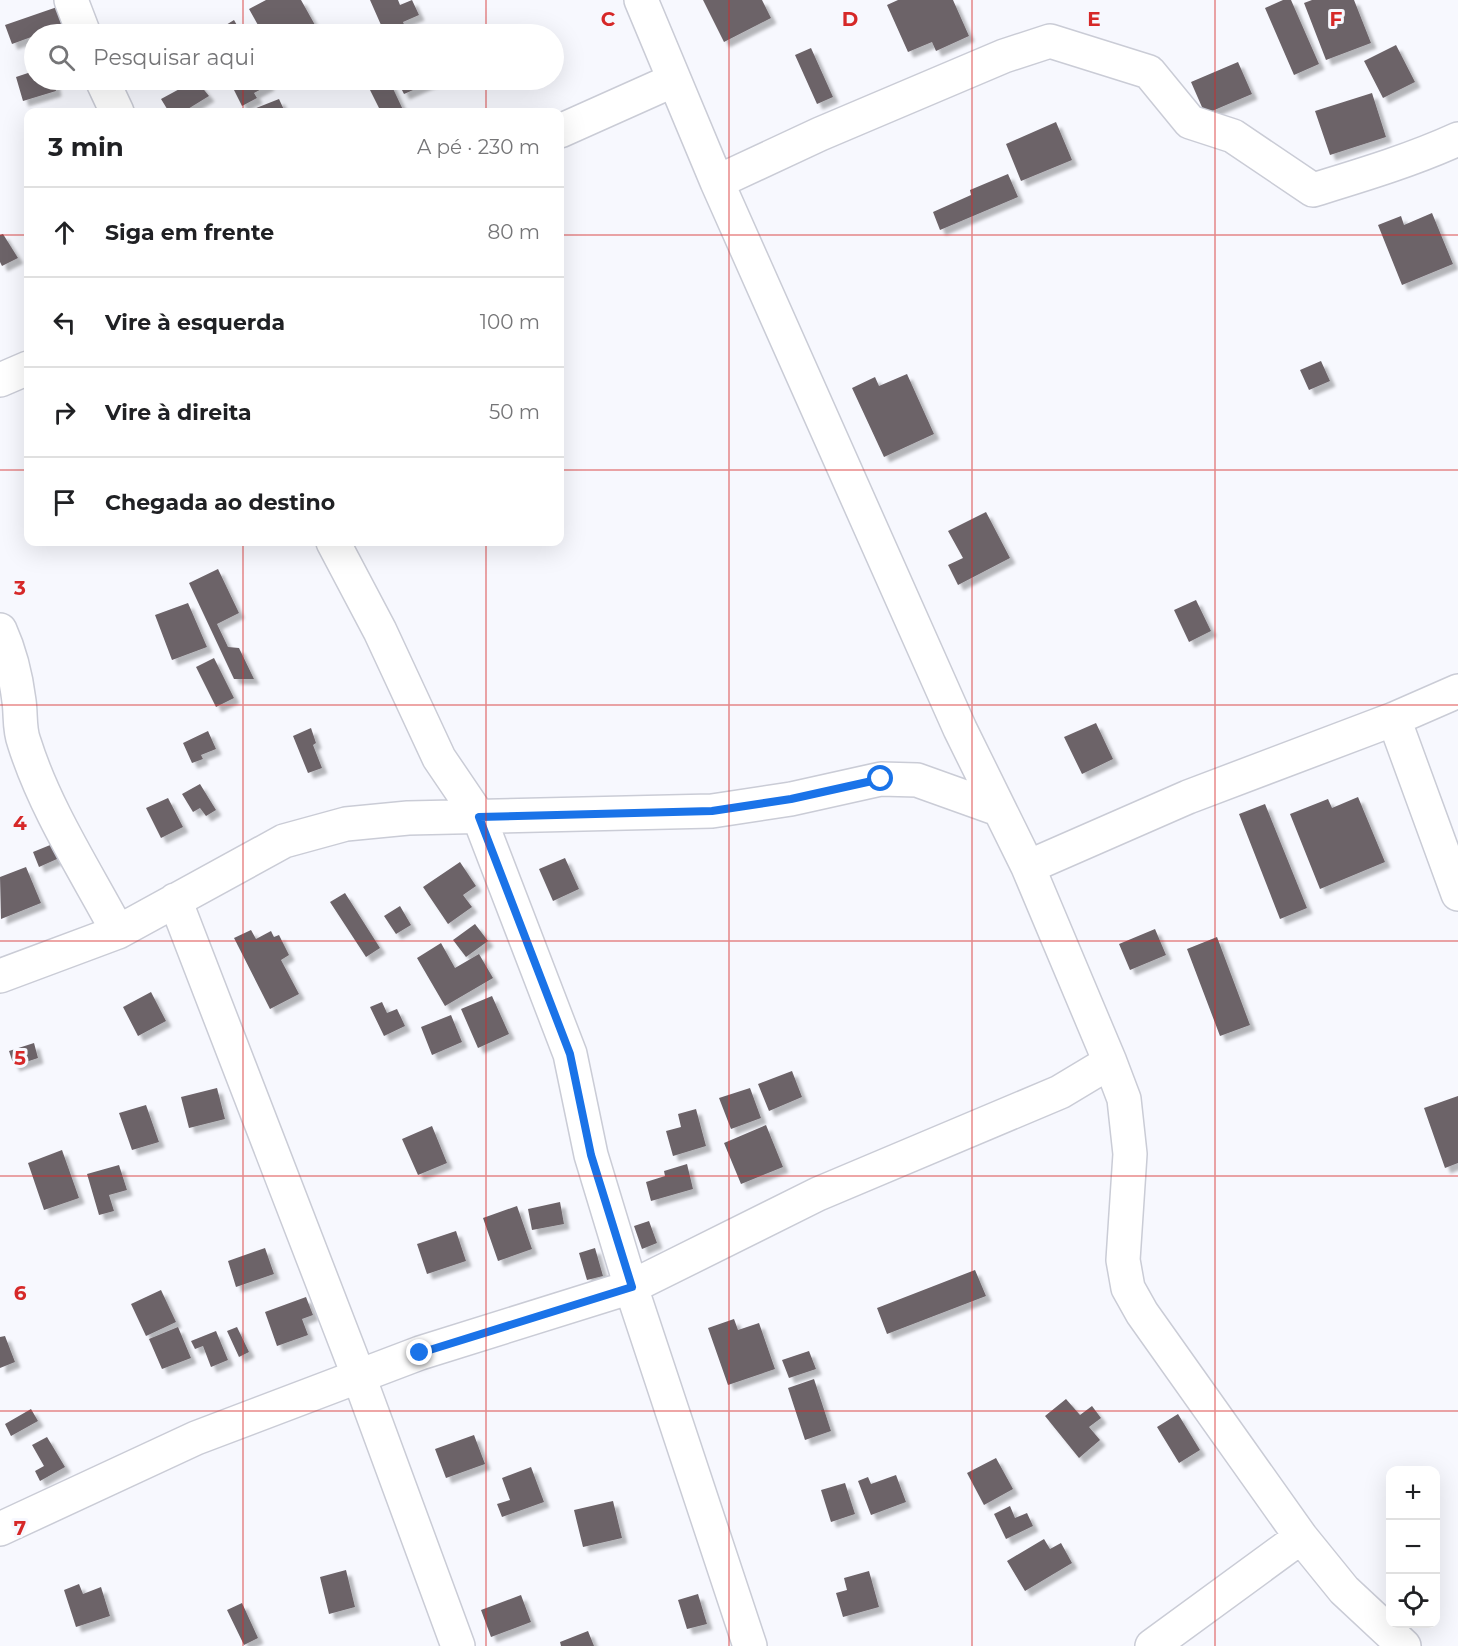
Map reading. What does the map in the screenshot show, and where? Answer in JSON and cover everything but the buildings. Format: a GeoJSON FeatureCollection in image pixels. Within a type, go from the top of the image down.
{"type":"FeatureCollection","features":[{"type":"Feature","properties":{"kind":"street"},"geometry":{"type":"LineString","coordinates":[[71,0],[80,24]]}},
{"type":"Feature","properties":{"kind":"street"},"geometry":{"type":"LineString","coordinates":[[641,0],[717,182],[955,719],[1028,867],[1124,1099],[1130,1154],[1123,1260],[1128,1288],[1142,1313],[1301,1537],[1344,1590],[1404,1646]]}},
{"type":"Feature","properties":{"kind":"street"},"geometry":{"type":"LineString","coordinates":[[717,182],[820,134],[993,61],[1050,41],[1149,72],[1190,122],[1233,136],[1313,190],[1380,169],[1458,139]]}},
{"type":"Feature","properties":{"kind":"street"},"geometry":{"type":"LineString","coordinates":[[564,130],[674,80]]}},
{"type":"Feature","properties":{"kind":"street"},"geometry":{"type":"LineString","coordinates":[[107,90],[115,108]]}},
{"type":"Feature","properties":{"kind":"street"},"geometry":{"type":"LineString","coordinates":[[0,380],[24,370]]}},
{"type":"Feature","properties":{"kind":"street"},"geometry":{"type":"LineString","coordinates":[[335,546],[380,631],[439,758],[479,817],[570,1054],[591,1155],[750,1646]]}},
{"type":"Feature","properties":{"kind":"street"},"geometry":{"type":"LineString","coordinates":[[0,630],[13,668],[22,738],[33,770],[59,824],[118,932]]}},
{"type":"Feature","properties":{"kind":"street"},"geometry":{"type":"LineString","coordinates":[[1028,867],[1188,797],[1394,719],[1458,691]]}},
{"type":"Feature","properties":{"kind":"street"},"geometry":{"type":"LineString","coordinates":[[1394,719],[1458,894]]}},
{"type":"Feature","properties":{"kind":"street"},"geometry":{"type":"LineString","coordinates":[[0,976],[118,932],[284,841],[346,824],[408,818],[712,811],[791,799],[881,779],[917,780],[998,809]]}},
{"type":"Feature","properties":{"kind":"street"},"geometry":{"type":"LineString","coordinates":[[175,900],[359,1377],[458,1646]]}},
{"type":"Feature","properties":{"kind":"street"},"geometry":{"type":"LineString","coordinates":[[0,1529],[195,1438],[420,1353],[632,1287],[819,1194],[1060,1092],[1110,1062]]}},
{"type":"Feature","properties":{"kind":"street"},"geometry":{"type":"LineString","coordinates":[[1152,1646],[1301,1537]]}},
{"type":"Feature","properties":{"kind":"route"},"geometry":{"type":"LineString","coordinates":[[420,1353],[632,1287],[591,1155],[570,1054],[479,817],[712,811],[791,799],[881,779]]}}]}
